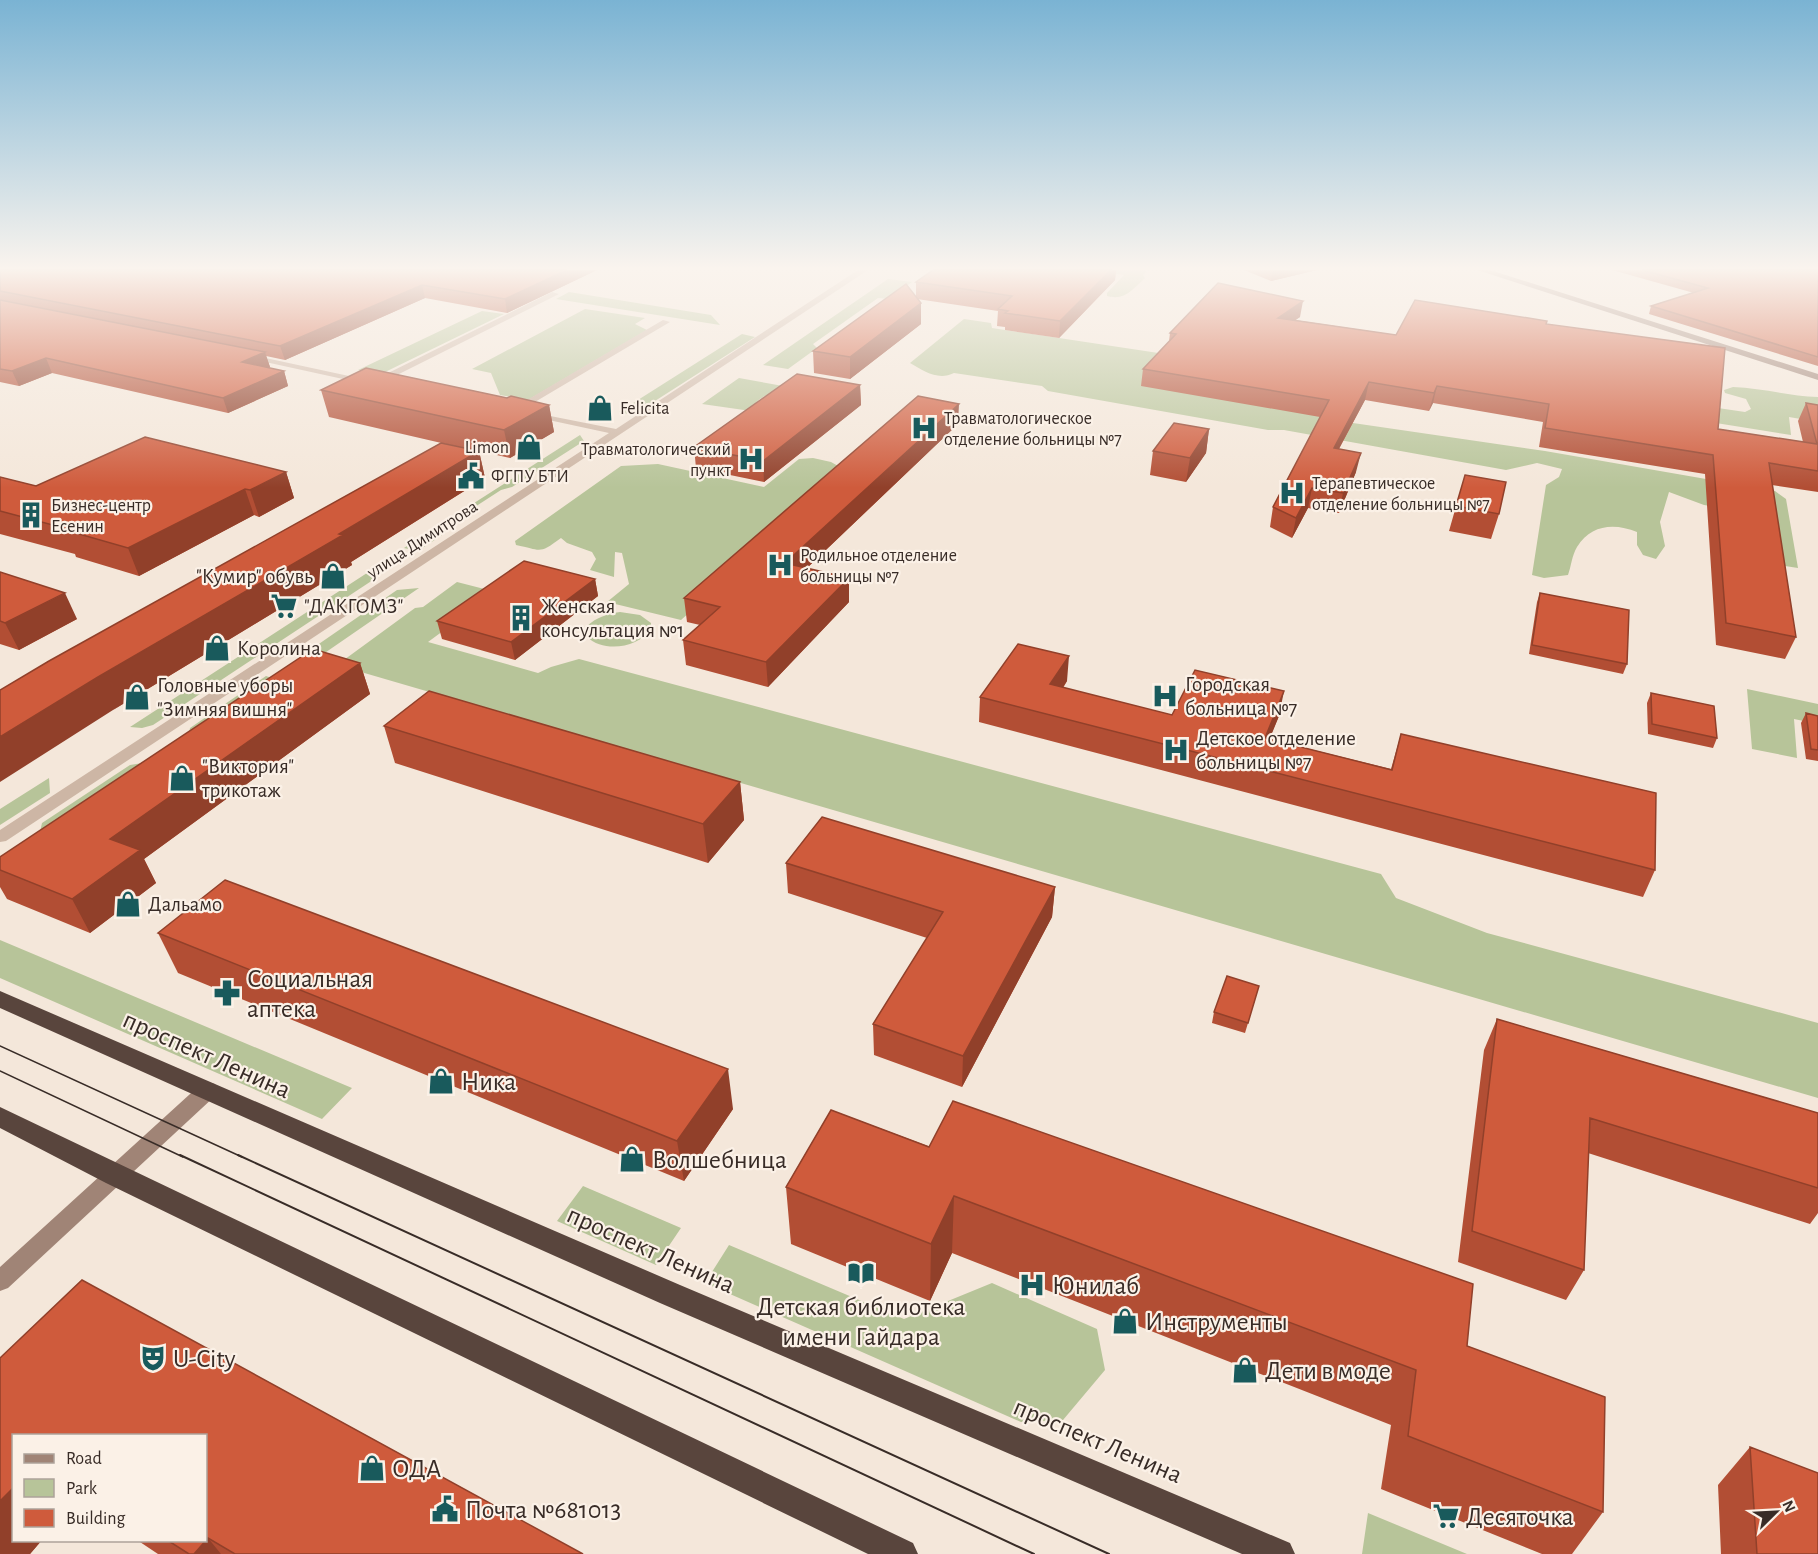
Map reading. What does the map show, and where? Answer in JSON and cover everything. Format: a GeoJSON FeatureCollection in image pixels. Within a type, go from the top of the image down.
{"type":"FeatureCollection","features":[{"type":"Feature","properties":{"kind":"highway","name":"проспект Ленина"},"geometry":{"type":"LineString","coordinates":[[0,999],[670,1294],[1279,1554]]}},
{"type":"Feature","properties":{"kind":"highway"},"geometry":{"type":"LineString","coordinates":[[0,1117],[115,1175],[902,1554]]}},
{"type":"Feature","properties":{"kind":"street"},"geometry":{"type":"LineString","coordinates":[[375,383],[457,343]]}},
{"type":"Feature","properties":{"kind":"street"},"geometry":{"type":"LineString","coordinates":[[618,432],[510,410],[630,343]]}},
{"type":"Feature","properties":{"kind":"street","name":"улица Димитрова"},"geometry":{"type":"LineString","coordinates":[[0,837],[754,343]]}},
{"type":"Feature","properties":{"kind":"street"},"geometry":{"type":"LineString","coordinates":[[1709,343],[1818,377]]}},
{"type":"Feature","properties":{"kind":"street"},"geometry":{"type":"LineString","coordinates":[[241,356],[387,385]]}},
{"type":"Feature","properties":{"kind":"street"},"geometry":{"type":"LineString","coordinates":[[0,1281],[208,1090]]}},
{"type":"Feature","properties":{"kind":"green space"},"geometry":{"type":"Polygon","coordinates":[[[416,343],[446,343],[381,374],[358,370],[416,343]]]}},
{"type":"Feature","properties":{"kind":"green space"},"geometry":{"type":"Polygon","coordinates":[[[522,343],[626,343],[528,400],[500,395],[491,373],[472,369],[522,343]]]}},
{"type":"Feature","properties":{"kind":"green space"},"geometry":{"type":"Polygon","coordinates":[[[729,343],[746,343],[633,415],[619,412],[729,343]]]}},
{"type":"Feature","properties":{"kind":"green space"},"geometry":{"type":"Polygon","coordinates":[[[796,343],[815,343],[813,344],[817,348],[788,369],[763,365],[796,343]]]}},
{"type":"Feature","properties":{"kind":"green space"},"geometry":{"type":"Polygon","coordinates":[[[935,343],[1089,343],[1165,354],[1353,423],[1545,451],[1775,491],[1786,499],[1798,568],[1785,566],[1775,516],[1704,505],[1669,492],[1660,522],[1665,546],[1656,559],[1643,555],[1637,545],[1637,532],[1620,527],[1604,528],[1596,530],[1583,539],[1575,550],[1568,575],[1544,578],[1532,575],[1546,485],[1559,477],[1562,469],[1537,463],[1506,470],[1048,391],[1042,386],[954,373],[942,376],[926,372],[910,363],[935,343]]]}},
{"type":"Feature","properties":{"kind":"green space"},"geometry":{"type":"Polygon","coordinates":[[[739,378],[783,386],[758,400],[751,411],[702,404],[739,378]]]}},
{"type":"Feature","properties":{"kind":"green space"},"geometry":{"type":"Polygon","coordinates":[[[1733,387],[1818,397],[1818,422],[1789,417],[1791,435],[1716,423],[1718,408],[1745,412],[1751,409],[1746,399],[1725,393],[1724,390],[1733,387]]]}},
{"type":"Feature","properties":{"kind":"green space"},"geometry":{"type":"Polygon","coordinates":[[[580,435],[584,441],[447,525],[445,533],[418,551],[404,548],[580,435]]]}},
{"type":"Feature","properties":{"kind":"green space"},"geometry":{"type":"Polygon","coordinates":[[[813,458],[831,462],[847,471],[681,620],[607,602],[629,584],[622,553],[615,552],[614,577],[590,570],[596,559],[592,552],[567,543],[561,538],[540,550],[516,545],[515,541],[621,466],[658,464],[764,487],[799,459],[813,458]]]}},
{"type":"Feature","properties":{"kind":"green space"},"geometry":{"type":"Polygon","coordinates":[[[367,573],[379,576],[153,725],[142,728],[130,727],[367,573]]]}},
{"type":"Feature","properties":{"kind":"green space"},"geometry":{"type":"Polygon","coordinates":[[[457,582],[496,592],[428,642],[538,673],[579,659],[1381,874],[1396,898],[1487,933],[1818,1023],[1818,1098],[337,665],[415,608],[423,607],[457,582]]]}},
{"type":"Feature","properties":{"kind":"green space"},"geometry":{"type":"Polygon","coordinates":[[[419,588],[316,659],[311,655],[313,648],[397,590],[419,588]]]}},
{"type":"Feature","properties":{"kind":"green space"},"geometry":{"type":"Polygon","coordinates":[[[620,612],[640,615],[651,623],[651,629],[638,641],[620,646],[602,645],[587,637],[587,626],[602,616],[620,612]]]}},
{"type":"Feature","properties":{"kind":"green space"},"geometry":{"type":"Polygon","coordinates":[[[266,676],[281,681],[37,845],[42,823],[130,765],[155,761],[188,740],[190,728],[266,676]]]}},
{"type":"Feature","properties":{"kind":"green space"},"geometry":{"type":"Polygon","coordinates":[[[1747,689],[1818,704],[1818,724],[1794,719],[1797,758],[1752,749],[1747,689]]]}},
{"type":"Feature","properties":{"kind":"green space"},"geometry":{"type":"Polygon","coordinates":[[[49,778],[50,793],[0,825],[0,809],[49,778]]]}},
{"type":"Feature","properties":{"kind":"green space"},"geometry":{"type":"Polygon","coordinates":[[[0,940],[352,1088],[322,1119],[0,978],[0,940]]]}},
{"type":"Feature","properties":{"kind":"green space"},"geometry":{"type":"Polygon","coordinates":[[[583,1186],[681,1228],[656,1265],[557,1221],[583,1186]]]}},
{"type":"Feature","properties":{"kind":"green space"},"geometry":{"type":"Polygon","coordinates":[[[729,1245],[904,1319],[992,1283],[1097,1329],[1105,1370],[1063,1420],[1021,1422],[705,1283],[729,1245]]]}},
{"type":"Feature","properties":{"kind":"green space"},"geometry":{"type":"Polygon","coordinates":[[[1368,1513],[1467,1554],[1362,1554],[1368,1513]]]}},
{"type":"Feature","properties":{"kind":"building"},"geometry":{"type":"Polygon","coordinates":[[[0,343],[217,343],[265,352],[242,362],[284,371],[223,398],[46,358],[12,371],[0,369],[0,343]]]}},
{"type":"Feature","properties":{"kind":"building"},"geometry":{"type":"Polygon","coordinates":[[[262,343],[288,343],[280,346],[262,343]]]}},
{"type":"Feature","properties":{"kind":"building"},"geometry":{"type":"Polygon","coordinates":[[[825,343],[869,343],[850,357],[813,351],[825,343]]]}},
{"type":"Feature","properties":{"kind":"building"},"geometry":{"type":"Polygon","coordinates":[[[1168,343],[1684,343],[1725,348],[1718,429],[1817,444],[1806,403],[1818,405],[1818,471],[1769,463],[1796,637],[1726,623],[1713,455],[1545,428],[1549,404],[1437,386],[1434,393],[1369,382],[1334,448],[1361,453],[1343,493],[1312,488],[1296,518],[1273,507],[1329,400],[1143,369],[1168,343]]]}},
{"type":"Feature","properties":{"kind":"building"},"geometry":{"type":"Polygon","coordinates":[[[1771,343],[1818,343],[1818,357],[1771,343]]]}},
{"type":"Feature","properties":{"kind":"building"},"geometry":{"type":"Polygon","coordinates":[[[366,368],[549,405],[504,430],[321,390],[366,368]]]}},
{"type":"Feature","properties":{"kind":"building"},"geometry":{"type":"Polygon","coordinates":[[[797,374],[860,385],[763,461],[694,447],[797,374]]]}},
{"type":"Feature","properties":{"kind":"building"},"geometry":{"type":"Polygon","coordinates":[[[918,396],[959,404],[785,563],[849,578],[766,662],[683,640],[720,607],[684,598],[918,396]]]}},
{"type":"Feature","properties":{"kind":"building"},"geometry":{"type":"Polygon","coordinates":[[[1174,423],[1209,429],[1190,458],[1153,451],[1174,423]]]}},
{"type":"Feature","properties":{"kind":"building"},"geometry":{"type":"Polygon","coordinates":[[[145,437],[286,472],[250,490],[245,489],[128,548],[0,511],[0,477],[36,486],[145,437]]]}},
{"type":"Feature","properties":{"kind":"building"},"geometry":{"type":"Polygon","coordinates":[[[441,443],[479,451],[339,534],[343,535],[98,677],[0,737],[0,690],[441,443]]]}},
{"type":"Feature","properties":{"kind":"building"},"geometry":{"type":"Polygon","coordinates":[[[1465,475],[1506,482],[1499,514],[1456,506],[1465,475]]]}},
{"type":"Feature","properties":{"kind":"building"},"geometry":{"type":"Polygon","coordinates":[[[524,561],[595,579],[511,642],[437,621],[524,561]]]}},
{"type":"Feature","properties":{"kind":"building"},"geometry":{"type":"Polygon","coordinates":[[[0,572],[65,593],[5,623],[0,621],[0,572]]]}},
{"type":"Feature","properties":{"kind":"building"},"geometry":{"type":"Polygon","coordinates":[[[1540,593],[1629,610],[1627,664],[1532,645],[1540,593]]]}},
{"type":"Feature","properties":{"kind":"building"},"geometry":{"type":"Polygon","coordinates":[[[1018,644],[1069,656],[1050,684],[1172,715],[1195,670],[1284,691],[1265,738],[1392,770],[1401,734],[1656,793],[1655,870],[980,697],[1018,644]]]}},
{"type":"Feature","properties":{"kind":"building"},"geometry":{"type":"Polygon","coordinates":[[[313,649],[360,663],[110,839],[140,850],[72,899],[0,870],[0,857],[313,649]]]}},
{"type":"Feature","properties":{"kind":"building"},"geometry":{"type":"Polygon","coordinates":[[[429,691],[740,782],[703,824],[384,726],[429,691]]]}},
{"type":"Feature","properties":{"kind":"building"},"geometry":{"type":"Polygon","coordinates":[[[1651,693],[1714,706],[1717,738],[1652,724],[1651,693]]]}},
{"type":"Feature","properties":{"kind":"building"},"geometry":{"type":"Polygon","coordinates":[[[1806,713],[1818,716],[1818,750],[1811,749],[1806,713]]]}},
{"type":"Feature","properties":{"kind":"building"},"geometry":{"type":"Polygon","coordinates":[[[822,817],[1055,887],[963,1056],[873,1024],[943,912],[786,863],[822,817]]]}},
{"type":"Feature","properties":{"kind":"building"},"geometry":{"type":"Polygon","coordinates":[[[225,880],[728,1069],[677,1141],[158,933],[225,880]]]}},
{"type":"Feature","properties":{"kind":"building"},"geometry":{"type":"Polygon","coordinates":[[[1227,976],[1259,986],[1248,1023],[1214,1012],[1227,976]]]}},
{"type":"Feature","properties":{"kind":"building"},"geometry":{"type":"Polygon","coordinates":[[[1497,1019],[1818,1113],[1818,1188],[1590,1118],[1584,1270],[1472,1231],[1497,1019]]]}},
{"type":"Feature","properties":{"kind":"building"},"geometry":{"type":"Polygon","coordinates":[[[953,1101],[1473,1284],[1467,1346],[1605,1397],[1603,1512],[1408,1436],[1416,1370],[954,1196],[931,1244],[786,1187],[831,1110],[929,1147],[953,1101]]]}},
{"type":"Feature","properties":{"kind":"building"},"geometry":{"type":"Polygon","coordinates":[[[82,1280],[583,1554],[235,1554],[207,1539],[207,1434],[12,1434],[12,1489],[0,1501],[0,1358],[82,1280]]]}},
{"type":"Feature","properties":{"kind":"building"},"geometry":{"type":"Polygon","coordinates":[[[1750,1447],[1818,1473],[1818,1554],[1757,1554],[1750,1447]]]}},
{"type":"Feature","properties":{"kind":"building"},"geometry":{"type":"Polygon","coordinates":[[[170,1542],[204,1542],[194,1554],[189,1554],[170,1542]]]}},
{"type":"Feature","properties":{"kind":"tram line"},"geometry":{"type":"LineString","coordinates":[[0,1046],[242,1157]]}},
{"type":"Feature","properties":{"kind":"tram line"},"geometry":{"type":"LineString","coordinates":[[0,1071],[183,1157]]}},
{"type":"Feature","properties":{"kind":"tram line"},"geometry":{"type":"LineString","coordinates":[[180,1155],[1034,1554]]}},
{"type":"Feature","properties":{"kind":"tram line"},"geometry":{"type":"LineString","coordinates":[[238,1155],[1109,1554]]}},
{"type":"Feature","properties":{"kind":"place","name":"Felicita"},"geometry":{"type":"Point","coordinates":[600,408]}},
{"type":"Feature","properties":{"kind":"place","name":"Травматологическое отделение больницы №7"},"geometry":{"type":"Point","coordinates":[924,428]}},
{"type":"Feature","properties":{"kind":"place","name":"Limon"},"geometry":{"type":"Point","coordinates":[529,447]}},
{"type":"Feature","properties":{"kind":"place","name":"Травматологический пункт"},"geometry":{"type":"Point","coordinates":[751,459]}},
{"type":"Feature","properties":{"kind":"place","name":"ФГПУ БТИ"},"geometry":{"type":"Point","coordinates":[471,476]}},
{"type":"Feature","properties":{"kind":"place","name":"Терапевтическое отделение больницы №7"},"geometry":{"type":"Point","coordinates":[1292,493]}},
{"type":"Feature","properties":{"kind":"place","name":"Бизнес-центр Есенин"},"geometry":{"type":"Point","coordinates":[31,515]}},
{"type":"Feature","properties":{"kind":"place","name":"Родильное отделение больницы №7"},"geometry":{"type":"Point","coordinates":[780,565]}},
{"type":"Feature","properties":{"kind":"place","name":"\"Кумир\" обувь"},"geometry":{"type":"Point","coordinates":[333,576]}},
{"type":"Feature","properties":{"kind":"place","name":"\"ДАКГОМЗ\""},"geometry":{"type":"Point","coordinates":[284,606]}},
{"type":"Feature","properties":{"kind":"place","name":"Женская консультация №1"},"geometry":{"type":"Point","coordinates":[521,618]}},
{"type":"Feature","properties":{"kind":"place","name":"Королина"},"geometry":{"type":"Point","coordinates":[217,648]}},
{"type":"Feature","properties":{"kind":"place","name":"Городская больница №7"},"geometry":{"type":"Point","coordinates":[1165,696]}},
{"type":"Feature","properties":{"kind":"place","name":"Головные уборы \"Зимняя вишня\""},"geometry":{"type":"Point","coordinates":[137,697]}},
{"type":"Feature","properties":{"kind":"place","name":"Детское отделение больницы №7"},"geometry":{"type":"Point","coordinates":[1176,750]}},
{"type":"Feature","properties":{"kind":"place","name":"\"Виктория\" трикотаж"},"geometry":{"type":"Point","coordinates":[182,778]}},
{"type":"Feature","properties":{"kind":"place","name":"Дальамо"},"geometry":{"type":"Point","coordinates":[128,904]}},
{"type":"Feature","properties":{"kind":"place","name":"Социальная аптека"},"geometry":{"type":"Point","coordinates":[227,993]}},
{"type":"Feature","properties":{"kind":"place","name":"Ника"},"geometry":{"type":"Point","coordinates":[441,1081]}},
{"type":"Feature","properties":{"kind":"place","name":"Волшебница"},"geometry":{"type":"Point","coordinates":[632,1159]}},
{"type":"Feature","properties":{"kind":"place","name":"Детская библиотека имени Гайдара"},"geometry":{"type":"Point","coordinates":[861,1273]}},
{"type":"Feature","properties":{"kind":"place","name":"Юнилаб"},"geometry":{"type":"Point","coordinates":[1032,1285]}},
{"type":"Feature","properties":{"kind":"place","name":"Инструменты"},"geometry":{"type":"Point","coordinates":[1125,1321]}},
{"type":"Feature","properties":{"kind":"place","name":"U-City"},"geometry":{"type":"Point","coordinates":[153,1358]}},
{"type":"Feature","properties":{"kind":"place","name":"Дети в моде"},"geometry":{"type":"Point","coordinates":[1245,1370]}},
{"type":"Feature","properties":{"kind":"place","name":"ОДА"},"geometry":{"type":"Point","coordinates":[372,1468]}},
{"type":"Feature","properties":{"kind":"place","name":"Почта №681013"},"geometry":{"type":"Point","coordinates":[445,1509]}},
{"type":"Feature","properties":{"kind":"place","name":"Десяточка"},"geometry":{"type":"Point","coordinates":[1446,1516]}}]}
